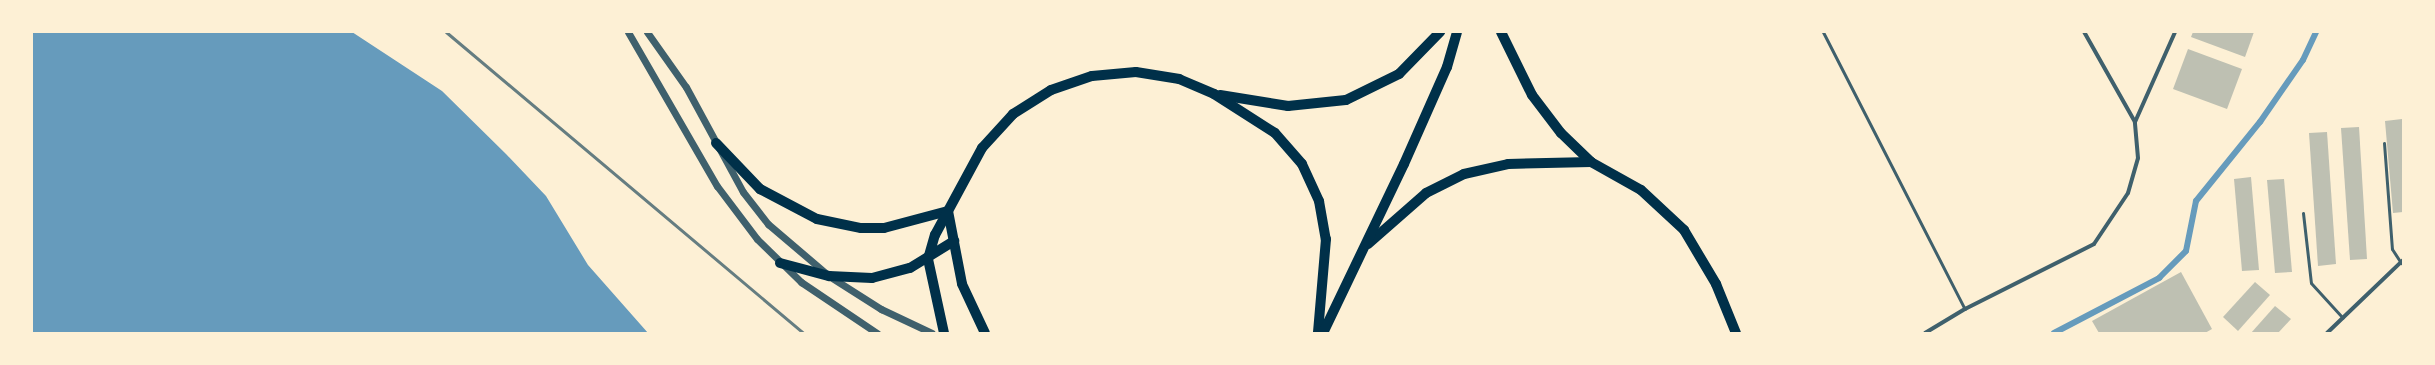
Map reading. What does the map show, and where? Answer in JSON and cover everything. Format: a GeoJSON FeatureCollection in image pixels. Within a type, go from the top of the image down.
{"type":"FeatureCollection","features":[{"type":"Feature","properties":{"kind":"main road"},"geometry":{"type":"LineString","coordinates":[[1214,94],[1288,106],[1346,100],[1399,74],[1440,32]]}},
{"type":"Feature","properties":{"kind":"main road"},"geometry":{"type":"LineString","coordinates":[[1323,333],[1444,74],[1458,32]]}},
{"type":"Feature","properties":{"kind":"main road"},"geometry":{"type":"LineString","coordinates":[[1502,32],[1532,96],[1561,133],[1591,162],[1641,190],[1684,230],[1716,284],[1736,333]]}},
{"type":"Feature","properties":{"kind":"main road"},"geometry":{"type":"LineString","coordinates":[[944,333],[928,259],[935,235],[970,167],[996,130],[1032,101],[1051,90],[1092,76],[1136,72],[1179,79],[1214,94],[1275,133],[1302,164],[1312,182],[1326,239],[1318,333]]}},
{"type":"Feature","properties":{"kind":"main road"},"geometry":{"type":"LineString","coordinates":[[716,143],[760,189],[818,220],[854,227],[884,228],[948,211]]}},
{"type":"Feature","properties":{"kind":"main road"},"geometry":{"type":"LineString","coordinates":[[1364,248],[1426,193],[1464,174],[1508,164],[1591,162]]}},
{"type":"Feature","properties":{"kind":"main road"},"geometry":{"type":"LineString","coordinates":[[948,211],[962,284],[985,333]]}},
{"type":"Feature","properties":{"kind":"main road"},"geometry":{"type":"LineString","coordinates":[[780,263],[829,276],[872,278],[928,259],[954,241]]}},
{"type":"Feature","properties":{"kind":"street"},"geometry":{"type":"LineString","coordinates":[[628,32],[717,186],[780,263],[823,299],[877,333]]}},
{"type":"Feature","properties":{"kind":"street"},"geometry":{"type":"LineString","coordinates":[[647,32],[686,87],[743,192],[768,224],[829,276],[881,309],[932,333]]}},
{"type":"Feature","properties":{"kind":"street"},"geometry":{"type":"LineString","coordinates":[[1925,333],[1965,309],[2094,244],[2128,193],[2138,158],[2135,122],[2084,32]]}},
{"type":"Feature","properties":{"kind":"street"},"geometry":{"type":"LineString","coordinates":[[2135,122],[2175,32]]}},
{"type":"Feature","properties":{"kind":"street"},"geometry":{"type":"LineString","coordinates":[[2327,333],[2344,319],[2402,262]]}},
{"type":"Feature","properties":{"kind":"lane"},"geometry":{"type":"LineString","coordinates":[[1823,32],[1965,309]]}},
{"type":"Feature","properties":{"kind":"lane"},"geometry":{"type":"LineString","coordinates":[[2384,143],[2392,249],[2402,262]]}},
{"type":"Feature","properties":{"kind":"lane"},"geometry":{"type":"LineString","coordinates":[[2303,213],[2311,283],[2344,319]]}},
{"type":"Feature","properties":{"kind":"water"},"geometry":{"type":"Polygon","coordinates":[[[32,32],[352,32],[442,91],[506,154],[546,196],[588,265],[648,333],[32,333],[32,32]]]}},
{"type":"Feature","properties":{"kind":"building"},"geometry":{"type":"Polygon","coordinates":[[[2193,32],[2254,32],[2245,57],[2191,37],[2193,32]]]}},
{"type":"Feature","properties":{"kind":"building"},"geometry":{"type":"Polygon","coordinates":[[[2188,49],[2242,69],[2227,109],[2173,89],[2188,49]]]}},
{"type":"Feature","properties":{"kind":"building"},"geometry":{"type":"Polygon","coordinates":[[[2402,119],[2403,212],[2393,213],[2385,121],[2402,119]]]}},
{"type":"Feature","properties":{"kind":"building"},"geometry":{"type":"Polygon","coordinates":[[[2359,127],[2367,259],[2350,260],[2341,128],[2359,127]]]}},
{"type":"Feature","properties":{"kind":"building"},"geometry":{"type":"Polygon","coordinates":[[[2327,132],[2336,264],[2318,266],[2309,133],[2327,132]]]}},
{"type":"Feature","properties":{"kind":"building"},"geometry":{"type":"Polygon","coordinates":[[[2251,177],[2259,270],[2242,271],[2234,179],[2251,177]]]}},
{"type":"Feature","properties":{"kind":"building"},"geometry":{"type":"Polygon","coordinates":[[[2284,179],[2292,272],[2275,273],[2267,180],[2284,179]]]}},
{"type":"Feature","properties":{"kind":"building"},"geometry":{"type":"Polygon","coordinates":[[[2181,272],[2212,329],[2205,333],[2099,333],[2092,321],[2181,272]]]}},
{"type":"Feature","properties":{"kind":"building"},"geometry":{"type":"Polygon","coordinates":[[[2255,282],[2270,295],[2238,331],[2223,317],[2255,282]]]}},
{"type":"Feature","properties":{"kind":"building"},"geometry":{"type":"Polygon","coordinates":[[[2275,306],[2291,319],[2278,333],[2251,333],[2275,306]]]}},
{"type":"Feature","properties":{"kind":"waterway"},"geometry":{"type":"LineString","coordinates":[[2054,333],[2159,278],[2186,251],[2196,201],[2260,122],[2303,60],[2316,32]]}},
{"type":"Feature","properties":{"kind":"railway"},"geometry":{"type":"LineString","coordinates":[[446,32],[803,333]]}}]}
